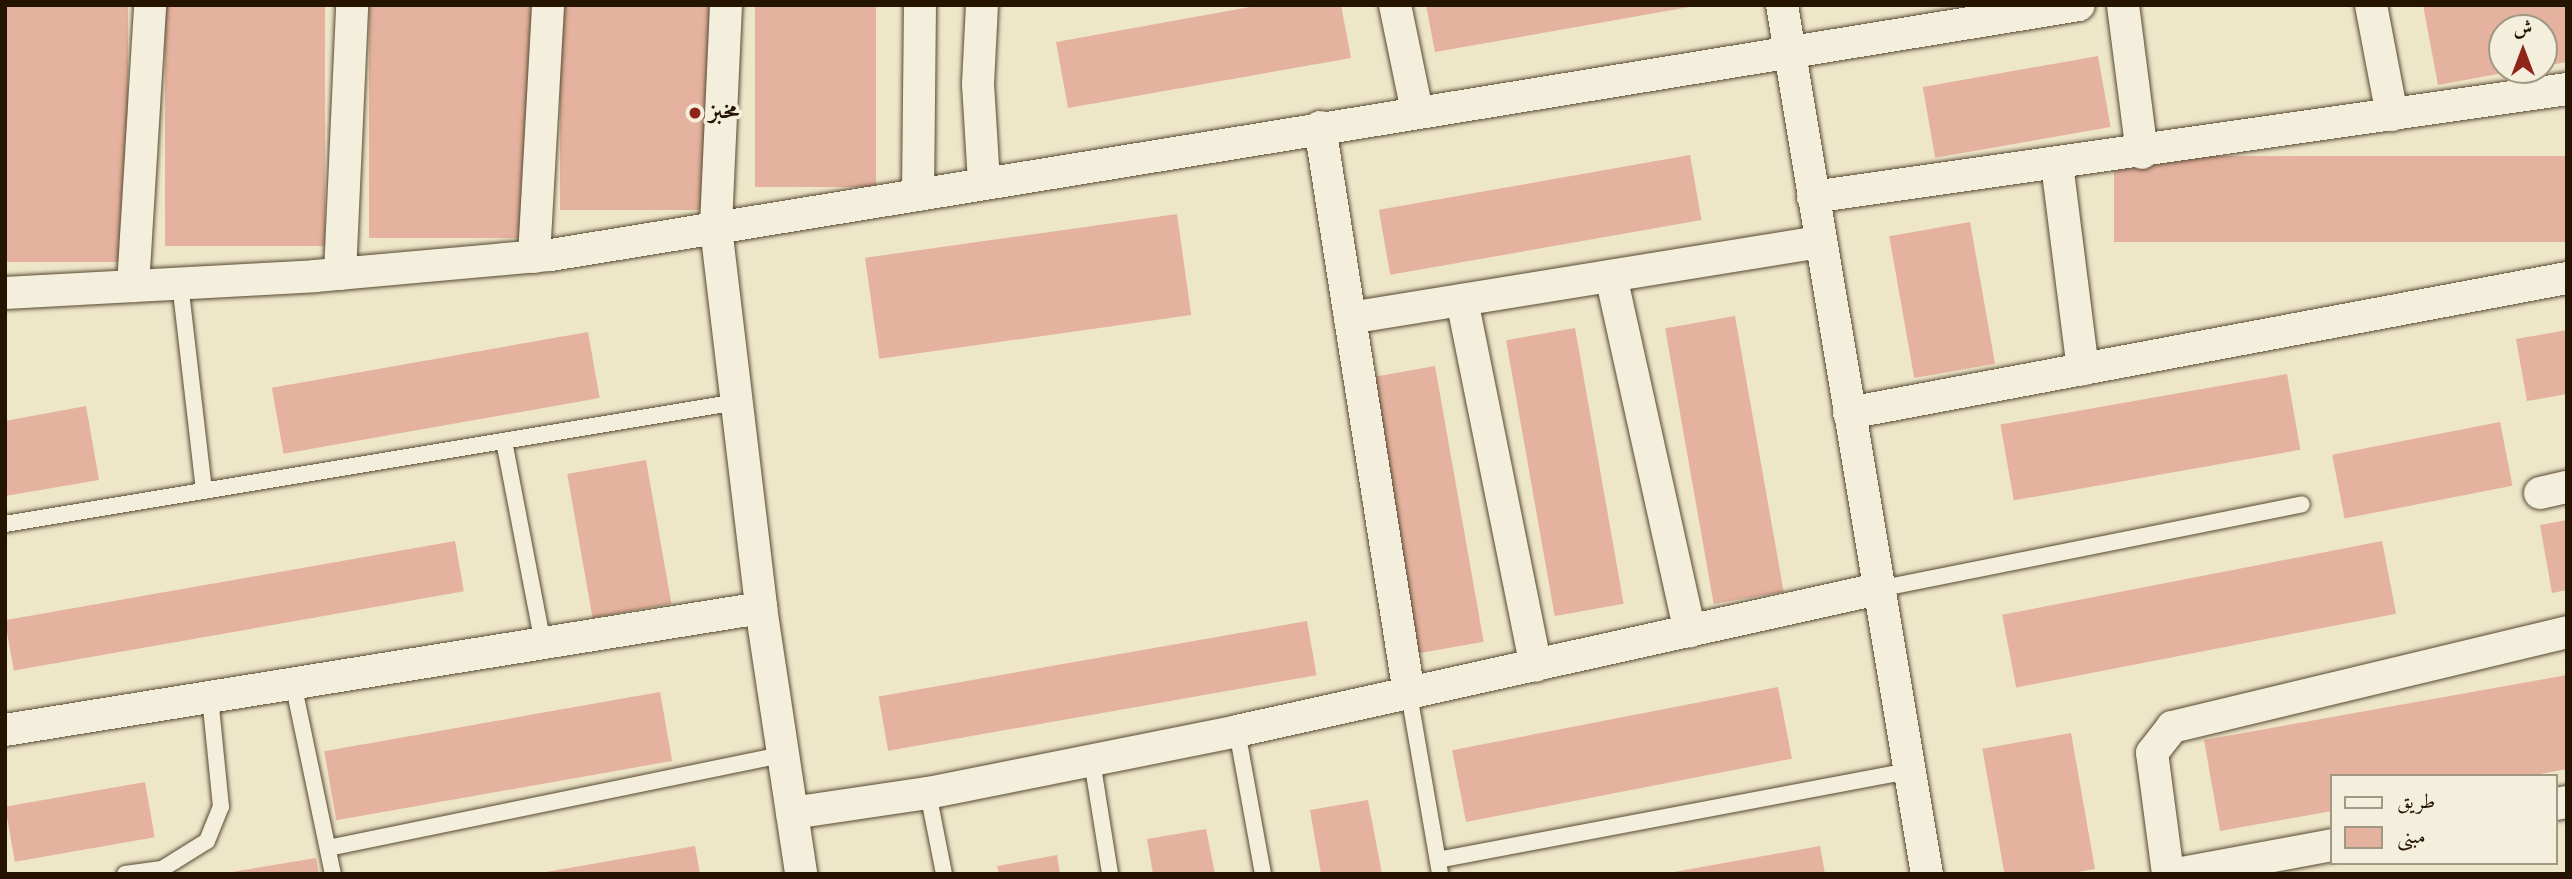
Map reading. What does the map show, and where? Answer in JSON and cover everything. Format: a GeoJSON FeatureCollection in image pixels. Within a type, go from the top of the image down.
{"type":"FeatureCollection","features":[{"type":"Feature","properties":{"kind":"street"},"geometry":{"type":"LineString","coordinates":[[133,286],[150,5]]}},
{"type":"Feature","properties":{"kind":"street"},"geometry":{"type":"LineString","coordinates":[[340,274],[352,5]]}},
{"type":"Feature","properties":{"kind":"street"},"geometry":{"type":"LineString","coordinates":[[534,257],[548,5]]}},
{"type":"Feature","properties":{"kind":"street"},"geometry":{"type":"LineString","coordinates":[[726,5],[716,228],[761,608],[801,874]]}},
{"type":"Feature","properties":{"kind":"street"},"geometry":{"type":"LineString","coordinates":[[918,195],[920,5]]}},
{"type":"Feature","properties":{"kind":"street"},"geometry":{"type":"LineString","coordinates":[[982,5],[978,84],[984,182]]}},
{"type":"Feature","properties":{"kind":"street"},"geometry":{"type":"LineString","coordinates":[[1395,5],[1417,111]]}},
{"type":"Feature","properties":{"kind":"street"},"geometry":{"type":"LineString","coordinates":[[1782,5],[1927,874]]}},
{"type":"Feature","properties":{"kind":"street"},"geometry":{"type":"LineString","coordinates":[[5,293],[340,274],[534,257],[2079,5]]}},
{"type":"Feature","properties":{"kind":"street"},"geometry":{"type":"LineString","coordinates":[[2123,5],[2143,153]]}},
{"type":"Feature","properties":{"kind":"street"},"geometry":{"type":"LineString","coordinates":[[2371,5],[2392,115]]}},
{"type":"Feature","properties":{"kind":"street"},"geometry":{"type":"LineString","coordinates":[[1812,197],[2143,153],[2567,89]]}},
{"type":"Feature","properties":{"kind":"street"},"geometry":{"type":"LineString","coordinates":[[1320,127],[1409,694]]}},
{"type":"Feature","properties":{"kind":"street"},"geometry":{"type":"LineString","coordinates":[[2057,164],[2083,369]]}},
{"type":"Feature","properties":{"kind":"street"},"geometry":{"type":"LineString","coordinates":[[1350,318],[1820,242]]}},
{"type":"Feature","properties":{"kind":"street"},"geometry":{"type":"LineString","coordinates":[[1611,276],[1690,631]]}},
{"type":"Feature","properties":{"kind":"street"},"geometry":{"type":"LineString","coordinates":[[1849,413],[2567,278]]}},
{"type":"Feature","properties":{"kind":"street"},"geometry":{"type":"LineString","coordinates":[[1462,300],[1536,666]]}},
{"type":"Feature","properties":{"kind":"street"},"geometry":{"type":"LineString","coordinates":[[792,813],[928,793],[1092,761],[1409,694],[1878,589]]}},
{"type":"Feature","properties":{"kind":"street"},"geometry":{"type":"LineString","coordinates":[[5,730],[761,608]]}},
{"type":"Feature","properties":{"kind":"street"},"geometry":{"type":"LineString","coordinates":[[2168,874],[2152,754],[2172,727],[2567,632]]}},
{"type":"Feature","properties":{"kind":"street"},"geometry":{"type":"LineString","coordinates":[[2176,874],[2330,845]]}},
{"type":"Feature","properties":{"kind":"lane"},"geometry":{"type":"LineString","coordinates":[[180,283],[204,491]]}},
{"type":"Feature","properties":{"kind":"lane"},"geometry":{"type":"LineString","coordinates":[[5,524],[737,402]]}},
{"type":"Feature","properties":{"kind":"lane"},"geometry":{"type":"LineString","coordinates":[[504,441],[543,643]]}},
{"type":"Feature","properties":{"kind":"lane"},"geometry":{"type":"LineString","coordinates":[[1878,589],[2302,504]]}},
{"type":"Feature","properties":{"kind":"lane"},"geometry":{"type":"LineString","coordinates":[[293,683],[333,874]]}},
{"type":"Feature","properties":{"kind":"lane"},"geometry":{"type":"LineString","coordinates":[[1409,694],[1439,867],[1911,771]]}},
{"type":"Feature","properties":{"kind":"lane"},"geometry":{"type":"LineString","coordinates":[[125,874],[162,869],[207,841],[220,807],[209,697]]}},
{"type":"Feature","properties":{"kind":"lane"},"geometry":{"type":"LineString","coordinates":[[1237,731],[1263,874]]}},
{"type":"Feature","properties":{"kind":"lane"},"geometry":{"type":"LineString","coordinates":[[328,848],[783,755]]}},
{"type":"Feature","properties":{"kind":"lane"},"geometry":{"type":"LineString","coordinates":[[1092,761],[1111,874]]}},
{"type":"Feature","properties":{"kind":"lane"},"geometry":{"type":"LineString","coordinates":[[928,793],[944,874]]}},
{"type":"Feature","properties":{"kind":"building"},"geometry":{"type":"Polygon","coordinates":[[[5,5],[128,5],[128,262],[5,262],[5,5]]]}},
{"type":"Feature","properties":{"kind":"building"},"geometry":{"type":"Polygon","coordinates":[[[165,5],[325,5],[325,246],[165,246],[165,5]]]}},
{"type":"Feature","properties":{"kind":"building"},"geometry":{"type":"Polygon","coordinates":[[[369,5],[531,5],[531,238],[369,238],[369,5]]]}},
{"type":"Feature","properties":{"kind":"building"},"geometry":{"type":"Polygon","coordinates":[[[560,5],[713,5],[713,210],[560,210],[560,5]]]}},
{"type":"Feature","properties":{"kind":"building"},"geometry":{"type":"Polygon","coordinates":[[[755,5],[876,5],[876,187],[755,187],[755,5]]]}},
{"type":"Feature","properties":{"kind":"building"},"geometry":{"type":"Polygon","coordinates":[[[1261,5],[1341,5],[1351,58],[1068,108],[1056,42],[1261,5]]]}},
{"type":"Feature","properties":{"kind":"building"},"geometry":{"type":"Polygon","coordinates":[[[1426,5],[1689,5],[1689,7],[1435,52],[1426,5]]]}},
{"type":"Feature","properties":{"kind":"building"},"geometry":{"type":"Polygon","coordinates":[[[2423,5],[2567,5],[2567,62],[2558,64],[2558,14],[2488,14],[2488,76],[2438,85],[2423,5]]]}},
{"type":"Feature","properties":{"kind":"building"},"geometry":{"type":"Polygon","coordinates":[[[2098,56],[2111,127],[1935,158],[1923,87],[2098,56]]]}},
{"type":"Feature","properties":{"kind":"building"},"geometry":{"type":"Polygon","coordinates":[[[1690,155],[1701,220],[1390,275],[1379,210],[1690,155]]]}},
{"type":"Feature","properties":{"kind":"building"},"geometry":{"type":"Polygon","coordinates":[[[2114,156],[2567,156],[2567,242],[2114,242],[2114,156]]]}},
{"type":"Feature","properties":{"kind":"building"},"geometry":{"type":"Polygon","coordinates":[[[1177,214],[1191,315],[879,359],[865,258],[1177,214]]]}},
{"type":"Feature","properties":{"kind":"building"},"geometry":{"type":"Polygon","coordinates":[[[1970,222],[1995,364],[1914,378],[1889,236],[1970,222]]]}},
{"type":"Feature","properties":{"kind":"building"},"geometry":{"type":"Polygon","coordinates":[[[1735,316],[1784,592],[1714,604],[1665,328],[1735,316]]]}},
{"type":"Feature","properties":{"kind":"building"},"geometry":{"type":"Polygon","coordinates":[[[1575,328],[1624,604],[1555,616],[1506,340],[1575,328]]]}},
{"type":"Feature","properties":{"kind":"building"},"geometry":{"type":"Polygon","coordinates":[[[2567,330],[2567,394],[2527,401],[2516,339],[2567,330]]]}},
{"type":"Feature","properties":{"kind":"building"},"geometry":{"type":"Polygon","coordinates":[[[588,332],[600,398],[284,454],[272,388],[588,332]]]}},
{"type":"Feature","properties":{"kind":"building"},"geometry":{"type":"Polygon","coordinates":[[[1435,366],[1484,642],[1415,654],[1366,378],[1435,366]]]}},
{"type":"Feature","properties":{"kind":"building"},"geometry":{"type":"Polygon","coordinates":[[[2287,374],[2300,450],[2014,500],[2000,425],[2287,374]]]}},
{"type":"Feature","properties":{"kind":"building"},"geometry":{"type":"Polygon","coordinates":[[[86,406],[99,480],[5,496],[5,421],[86,406]]]}},
{"type":"Feature","properties":{"kind":"building"},"geometry":{"type":"Polygon","coordinates":[[[2500,422],[2512,486],[2345,518],[2332,455],[2500,422]]]}},
{"type":"Feature","properties":{"kind":"building"},"geometry":{"type":"Polygon","coordinates":[[[646,460],[671,604],[593,618],[567,474],[646,460]]]}},
{"type":"Feature","properties":{"kind":"building"},"geometry":{"type":"Polygon","coordinates":[[[2567,520],[2567,590],[2552,593],[2540,525],[2567,520]]]}},
{"type":"Feature","properties":{"kind":"building"},"geometry":{"type":"Polygon","coordinates":[[[455,541],[464,591],[14,671],[5,620],[455,541]]]}},
{"type":"Feature","properties":{"kind":"building"},"geometry":{"type":"Polygon","coordinates":[[[2382,541],[2396,614],[2016,687],[2002,615],[2382,541]]]}},
{"type":"Feature","properties":{"kind":"building"},"geometry":{"type":"Polygon","coordinates":[[[1307,621],[1317,675],[888,751],[879,697],[1307,621]]]}},
{"type":"Feature","properties":{"kind":"building"},"geometry":{"type":"Polygon","coordinates":[[[2567,675],[2567,769],[2541,774],[2330,774],[2330,811],[2220,831],[2204,740],[2567,675]]]}},
{"type":"Feature","properties":{"kind":"building"},"geometry":{"type":"Polygon","coordinates":[[[1778,687],[1792,759],[1466,822],[1452,750],[1778,687]]]}},
{"type":"Feature","properties":{"kind":"building"},"geometry":{"type":"Polygon","coordinates":[[[660,692],[672,761],[336,820],[324,751],[660,692]]]}},
{"type":"Feature","properties":{"kind":"building"},"geometry":{"type":"Polygon","coordinates":[[[2071,733],[2095,869],[2066,874],[2004,874],[1982,749],[2071,733]]]}},
{"type":"Feature","properties":{"kind":"building"},"geometry":{"type":"Polygon","coordinates":[[[145,782],[155,837],[15,862],[5,807],[145,782]]]}},
{"type":"Feature","properties":{"kind":"building"},"geometry":{"type":"Polygon","coordinates":[[[1368,800],[1382,874],[1321,874],[1310,810],[1368,800]]]}},
{"type":"Feature","properties":{"kind":"building"},"geometry":{"type":"Polygon","coordinates":[[[1206,829],[1215,874],[1153,874],[1147,839],[1206,829]]]}},
{"type":"Feature","properties":{"kind":"building"},"geometry":{"type":"Polygon","coordinates":[[[695,846],[700,874],[546,874],[546,872],[695,846]]]}},
{"type":"Feature","properties":{"kind":"building"},"geometry":{"type":"Polygon","coordinates":[[[1820,846],[1825,874],[1674,874],[1674,872],[1820,846]]]}},
{"type":"Feature","properties":{"kind":"building"},"geometry":{"type":"Polygon","coordinates":[[[1057,855],[1060,874],[999,874],[997,866],[1057,855]]]}},
{"type":"Feature","properties":{"kind":"building"},"geometry":{"type":"Polygon","coordinates":[[[316,858],[319,874],[232,874],[232,872],[316,858]]]}},
{"type":"Feature","properties":{"kind":"place","name":"مخبز"},"geometry":{"type":"Point","coordinates":[695,113]}}]}
